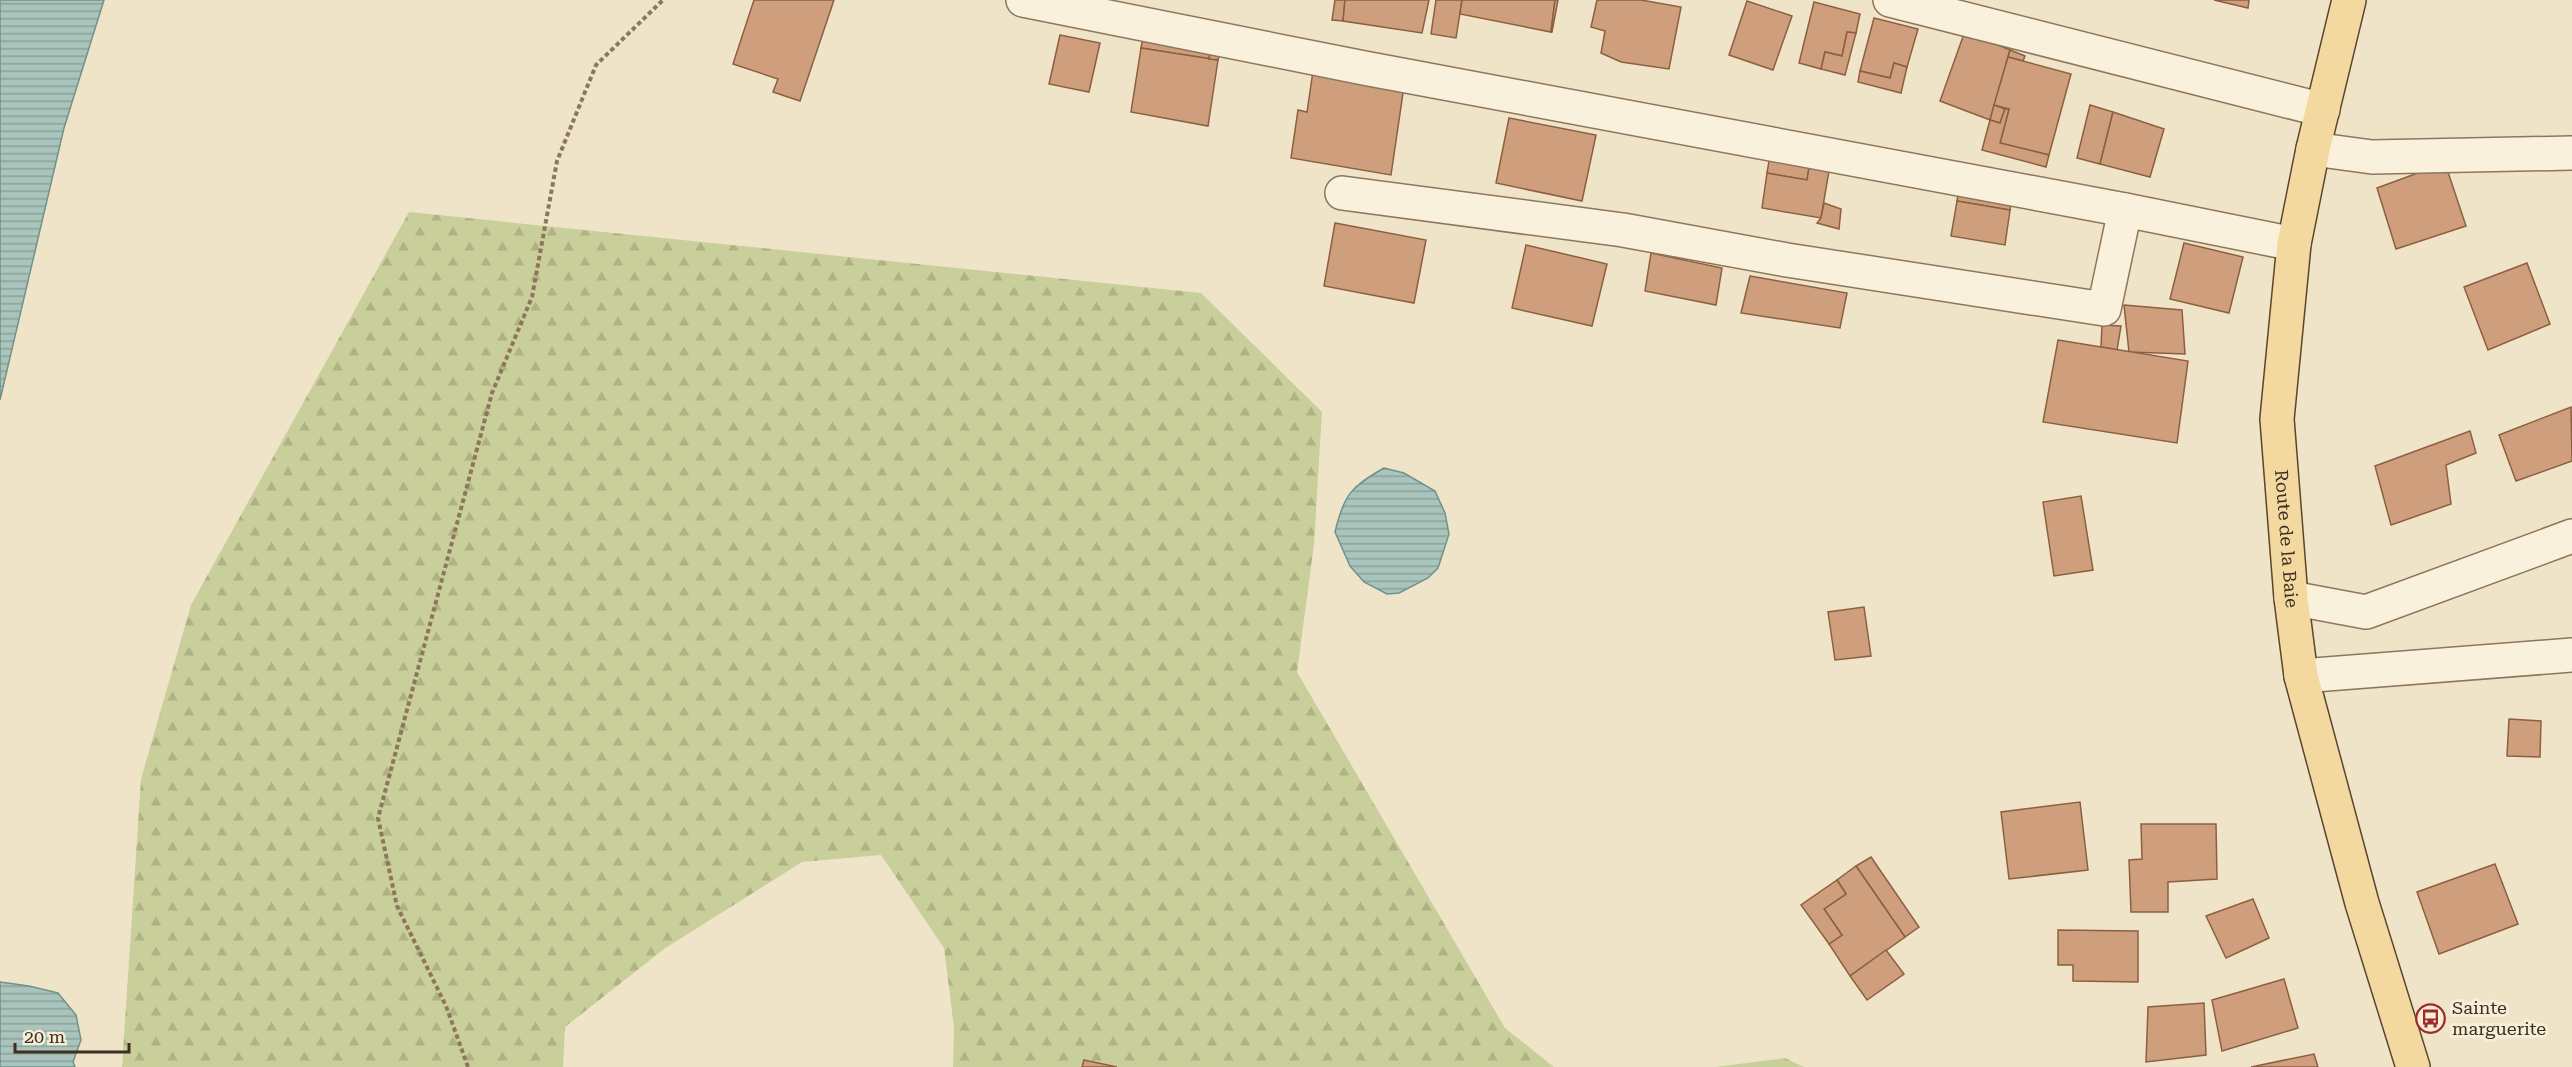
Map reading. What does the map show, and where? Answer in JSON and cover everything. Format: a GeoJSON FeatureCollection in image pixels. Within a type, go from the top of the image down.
{"type":"FeatureCollection","features":[{"type":"Feature","properties":{"kind":"main road","name":"Route de la Baie"},"geometry":{"type":"LineString","coordinates":[[2349,0],[2313,149],[2294,244],[2277,419],[2291,598],[2301,676],[2362,903],[2413,1067]]}},
{"type":"Feature","properties":{"kind":"street"},"geometry":{"type":"LineString","coordinates":[[1023,0],[1375,71],[2125,210],[2294,244]]}},
{"type":"Feature","properties":{"kind":"street"},"geometry":{"type":"LineString","coordinates":[[1890,0],[2323,110]]}},
{"type":"Feature","properties":{"kind":"street"},"geometry":{"type":"LineString","coordinates":[[2313,149],[2372,157],[2572,153]]}},
{"type":"Feature","properties":{"kind":"street"},"geometry":{"type":"LineString","coordinates":[[1342,193],[1623,230],[1787,260],[2104,309],[2125,210]]}},
{"type":"Feature","properties":{"kind":"street"},"geometry":{"type":"LineString","coordinates":[[2291,598],[2366,612],[2572,536]]}},
{"type":"Feature","properties":{"kind":"street"},"geometry":{"type":"LineString","coordinates":[[2301,676],[2572,655]]}},
{"type":"Feature","properties":{"kind":"path"},"geometry":{"type":"LineString","coordinates":[[468,1067],[446,1006],[397,906],[378,818],[492,393],[532,297],[557,161],[596,65],[663,0]]}},
{"type":"Feature","properties":{"kind":"green space"},"geometry":{"type":"Polygon","coordinates":[[[409,212],[1201,293],[1322,412],[1314,544],[1297,672],[1505,1028],[1554,1067],[953,1067],[954,1027],[944,948],[881,855],[802,862],[664,949],[565,1027],[563,1067],[122,1067],[141,779],[191,605],[409,212]]]}},
{"type":"Feature","properties":{"kind":"green space"},"geometry":{"type":"Polygon","coordinates":[[[1785,1058],[1804,1067],[1715,1067],[1785,1058]]]}},
{"type":"Feature","properties":{"kind":"water"},"geometry":{"type":"Polygon","coordinates":[[[0,0],[104,0],[64,128],[0,400],[0,0]]]}},
{"type":"Feature","properties":{"kind":"water"},"geometry":{"type":"Polygon","coordinates":[[[1384,468],[1404,473],[1435,491],[1445,513],[1449,534],[1438,568],[1428,578],[1399,593],[1387,594],[1364,582],[1350,566],[1335,532],[1350,493],[1384,468]]]}},
{"type":"Feature","properties":{"kind":"water"},"geometry":{"type":"Polygon","coordinates":[[[0,982],[58,993],[76,1015],[81,1040],[73,1062],[75,1067],[0,1067],[0,982]]]}},
{"type":"Feature","properties":{"kind":"building"},"geometry":{"type":"Polygon","coordinates":[[[754,0],[834,0],[800,101],[773,92],[778,79],[733,64],[754,0]]]}},
{"type":"Feature","properties":{"kind":"building"},"geometry":{"type":"Polygon","coordinates":[[[1335,0],[1345,0],[1343,21],[1332,20],[1335,0]]]}},
{"type":"Feature","properties":{"kind":"building"},"geometry":{"type":"Polygon","coordinates":[[[1345,0],[1429,0],[1422,33],[1343,21],[1345,0]]]}},
{"type":"Feature","properties":{"kind":"building"},"geometry":{"type":"Polygon","coordinates":[[[1436,0],[1462,0],[1456,38],[1431,34],[1436,0]]]}},
{"type":"Feature","properties":{"kind":"building"},"geometry":{"type":"Polygon","coordinates":[[[1462,0],[1555,0],[1551,32],[1460,14],[1462,0]]]}},
{"type":"Feature","properties":{"kind":"building"},"geometry":{"type":"Polygon","coordinates":[[[1555,0],[1558,0],[1551,32],[1555,0]]]}},
{"type":"Feature","properties":{"kind":"building"},"geometry":{"type":"Polygon","coordinates":[[[1597,0],[1641,0],[1681,7],[1669,69],[1621,62],[1601,53],[1605,31],[1591,27],[1597,0]]]}},
{"type":"Feature","properties":{"kind":"building"},"geometry":{"type":"Polygon","coordinates":[[[2214,0],[2249,0],[2248,8],[2214,0]]]}},
{"type":"Feature","properties":{"kind":"building"},"geometry":{"type":"Polygon","coordinates":[[[1747,1],[1792,16],[1773,70],[1729,55],[1747,1]]]}},
{"type":"Feature","properties":{"kind":"building"},"geometry":{"type":"Polygon","coordinates":[[[1814,2],[1860,14],[1856,33],[1847,32],[1842,56],[1825,52],[1821,69],[1799,63],[1814,2]]]}},
{"type":"Feature","properties":{"kind":"building"},"geometry":{"type":"Polygon","coordinates":[[[1874,18],[1918,29],[1907,67],[1894,63],[1890,78],[1860,71],[1874,18]]]}},
{"type":"Feature","properties":{"kind":"building"},"geometry":{"type":"Polygon","coordinates":[[[1965,31],[2010,50],[1990,120],[1940,101],[1965,31]]]}},
{"type":"Feature","properties":{"kind":"building"},"geometry":{"type":"Polygon","coordinates":[[[1847,32],[1856,33],[1845,75],[1821,69],[1825,52],[1842,56],[1847,32]]]}},
{"type":"Feature","properties":{"kind":"building"},"geometry":{"type":"Polygon","coordinates":[[[1060,35],[1100,43],[1089,92],[1049,84],[1060,35]]]}},
{"type":"Feature","properties":{"kind":"building"},"geometry":{"type":"Polygon","coordinates":[[[1143,37],[1211,48],[1209,59],[1141,48],[1143,37]]]}},
{"type":"Feature","properties":{"kind":"building"},"geometry":{"type":"Polygon","coordinates":[[[1141,48],[1218,60],[1208,126],[1131,112],[1141,48]]]}},
{"type":"Feature","properties":{"kind":"building"},"geometry":{"type":"Polygon","coordinates":[[[1211,48],[1220,51],[1218,60],[1209,59],[1211,48]]]}},
{"type":"Feature","properties":{"kind":"building"},"geometry":{"type":"Polygon","coordinates":[[[2010,50],[2025,56],[2023,61],[2008,57],[2010,50]]]}},
{"type":"Feature","properties":{"kind":"building"},"geometry":{"type":"Polygon","coordinates":[[[2008,57],[2071,74],[2049,155],[2000,143],[2009,109],[1994,105],[2008,57]]]}},
{"type":"Feature","properties":{"kind":"building"},"geometry":{"type":"Polygon","coordinates":[[[1894,63],[1907,67],[1901,93],[1858,82],[1860,71],[1890,78],[1894,63]]]}},
{"type":"Feature","properties":{"kind":"building"},"geometry":{"type":"Polygon","coordinates":[[[1313,71],[1404,86],[1391,175],[1291,158],[1298,110],[1307,112],[1313,71]]]}},
{"type":"Feature","properties":{"kind":"building"},"geometry":{"type":"Polygon","coordinates":[[[1994,105],[2005,109],[2000,123],[1990,120],[1994,105]]]}},
{"type":"Feature","properties":{"kind":"building"},"geometry":{"type":"Polygon","coordinates":[[[2090,105],[2113,112],[2100,164],[2077,158],[2090,105]]]}},
{"type":"Feature","properties":{"kind":"building"},"geometry":{"type":"Polygon","coordinates":[[[2005,109],[2009,109],[2000,143],[2049,155],[2046,167],[1982,150],[1990,120],[2000,123],[2005,109]]]}},
{"type":"Feature","properties":{"kind":"building"},"geometry":{"type":"Polygon","coordinates":[[[2113,112],[2164,129],[2150,177],[2100,164],[2113,112]]]}},
{"type":"Feature","properties":{"kind":"building"},"geometry":{"type":"Polygon","coordinates":[[[1509,118],[1596,135],[1582,201],[1496,183],[1509,118]]]}},
{"type":"Feature","properties":{"kind":"building"},"geometry":{"type":"Polygon","coordinates":[[[1770,155],[1810,162],[1807,180],[1767,173],[1770,155]]]}},
{"type":"Feature","properties":{"kind":"building"},"geometry":{"type":"Polygon","coordinates":[[[1810,162],[1830,165],[1821,218],[1762,208],[1767,173],[1807,180],[1810,162]]]}},
{"type":"Feature","properties":{"kind":"building"},"geometry":{"type":"Polygon","coordinates":[[[2445,163],[2466,226],[2396,249],[2377,188],[2445,163]]]}},
{"type":"Feature","properties":{"kind":"building"},"geometry":{"type":"Polygon","coordinates":[[[1959,189],[2012,199],[2010,210],[1957,201],[1959,189]]]}},
{"type":"Feature","properties":{"kind":"building"},"geometry":{"type":"Polygon","coordinates":[[[1957,201],[2010,210],[2005,245],[1951,236],[1957,201]]]}},
{"type":"Feature","properties":{"kind":"building"},"geometry":{"type":"Polygon","coordinates":[[[1824,203],[1841,209],[1839,229],[1817,223],[1821,218],[1824,203]]]}},
{"type":"Feature","properties":{"kind":"building"},"geometry":{"type":"Polygon","coordinates":[[[1335,223],[1426,240],[1414,303],[1324,286],[1335,223]]]}},
{"type":"Feature","properties":{"kind":"building"},"geometry":{"type":"Polygon","coordinates":[[[2184,243],[2243,257],[2229,313],[2170,299],[2184,243]]]}},
{"type":"Feature","properties":{"kind":"building"},"geometry":{"type":"Polygon","coordinates":[[[1526,245],[1607,264],[1592,326],[1512,308],[1526,245]]]}},
{"type":"Feature","properties":{"kind":"building"},"geometry":{"type":"Polygon","coordinates":[[[1651,253],[1722,268],[1716,305],[1645,291],[1651,253]]]}},
{"type":"Feature","properties":{"kind":"building"},"geometry":{"type":"Polygon","coordinates":[[[2527,263],[2550,324],[2488,350],[2464,287],[2527,263]]]}},
{"type":"Feature","properties":{"kind":"building"},"geometry":{"type":"Polygon","coordinates":[[[1750,276],[1847,293],[1840,328],[1741,313],[1750,276]]]}},
{"type":"Feature","properties":{"kind":"building"},"geometry":{"type":"Polygon","coordinates":[[[2124,305],[2182,310],[2185,354],[2129,352],[2124,305]]]}},
{"type":"Feature","properties":{"kind":"building"},"geometry":{"type":"Polygon","coordinates":[[[2102,325],[2121,326],[2117,350],[2101,347],[2102,325]]]}},
{"type":"Feature","properties":{"kind":"building"},"geometry":{"type":"Polygon","coordinates":[[[2058,340],[2188,361],[2177,443],[2043,422],[2058,340]]]}},
{"type":"Feature","properties":{"kind":"building"},"geometry":{"type":"Polygon","coordinates":[[[2571,407],[2572,461],[2516,481],[2499,435],[2571,407]]]}},
{"type":"Feature","properties":{"kind":"building"},"geometry":{"type":"Polygon","coordinates":[[[2470,431],[2476,453],[2446,465],[2451,504],[2391,525],[2375,466],[2470,431]]]}},
{"type":"Feature","properties":{"kind":"building"},"geometry":{"type":"Polygon","coordinates":[[[2081,496],[2093,570],[2054,576],[2043,502],[2081,496]]]}},
{"type":"Feature","properties":{"kind":"building"},"geometry":{"type":"Polygon","coordinates":[[[1864,607],[1871,656],[1835,660],[1828,612],[1864,607]]]}},
{"type":"Feature","properties":{"kind":"building"},"geometry":{"type":"Polygon","coordinates":[[[2509,719],[2541,721],[2540,757],[2507,756],[2509,719]]]}},
{"type":"Feature","properties":{"kind":"building"},"geometry":{"type":"Polygon","coordinates":[[[2080,802],[2088,870],[2009,879],[2001,812],[2080,802]]]}},
{"type":"Feature","properties":{"kind":"building"},"geometry":{"type":"Polygon","coordinates":[[[2141,824],[2216,824],[2217,879],[2168,882],[2168,912],[2131,912],[2129,860],[2142,859],[2141,824]]]}},
{"type":"Feature","properties":{"kind":"building"},"geometry":{"type":"Polygon","coordinates":[[[1871,857],[1919,927],[1905,937],[1856,866],[1871,857]]]}},
{"type":"Feature","properties":{"kind":"building"},"geometry":{"type":"Polygon","coordinates":[[[2495,864],[2518,924],[2439,954],[2417,892],[2495,864]]]}},
{"type":"Feature","properties":{"kind":"building"},"geometry":{"type":"Polygon","coordinates":[[[1856,866],[1905,937],[1850,976],[1829,944],[1842,935],[1824,909],[1846,894],[1837,880],[1856,866]]]}},
{"type":"Feature","properties":{"kind":"building"},"geometry":{"type":"Polygon","coordinates":[[[1837,880],[1846,894],[1824,909],[1842,935],[1829,944],[1801,905],[1837,880]]]}},
{"type":"Feature","properties":{"kind":"building"},"geometry":{"type":"Polygon","coordinates":[[[2253,899],[2269,938],[2226,958],[2206,916],[2253,899]]]}},
{"type":"Feature","properties":{"kind":"building"},"geometry":{"type":"Polygon","coordinates":[[[2058,930],[2138,931],[2138,982],[2073,981],[2073,965],[2058,965],[2058,930]]]}},
{"type":"Feature","properties":{"kind":"building"},"geometry":{"type":"Polygon","coordinates":[[[1886,950],[1904,974],[1867,1000],[1850,976],[1886,950]]]}},
{"type":"Feature","properties":{"kind":"building"},"geometry":{"type":"Polygon","coordinates":[[[2284,979],[2298,1028],[2222,1051],[2212,1000],[2284,979]]]}},
{"type":"Feature","properties":{"kind":"building"},"geometry":{"type":"Polygon","coordinates":[[[2204,1003],[2206,1055],[2146,1062],[2148,1007],[2204,1003]]]}},
{"type":"Feature","properties":{"kind":"building"},"geometry":{"type":"Polygon","coordinates":[[[2314,1054],[2318,1067],[2251,1067],[2314,1054]]]}},
{"type":"Feature","properties":{"kind":"building"},"geometry":{"type":"Polygon","coordinates":[[[1084,1060],[1117,1067],[1082,1067],[1084,1060]]]}},
{"type":"Feature","properties":{"kind":"place","name":"Sainte marguerite"},"geometry":{"type":"Point","coordinates":[2431,1018]}}]}
